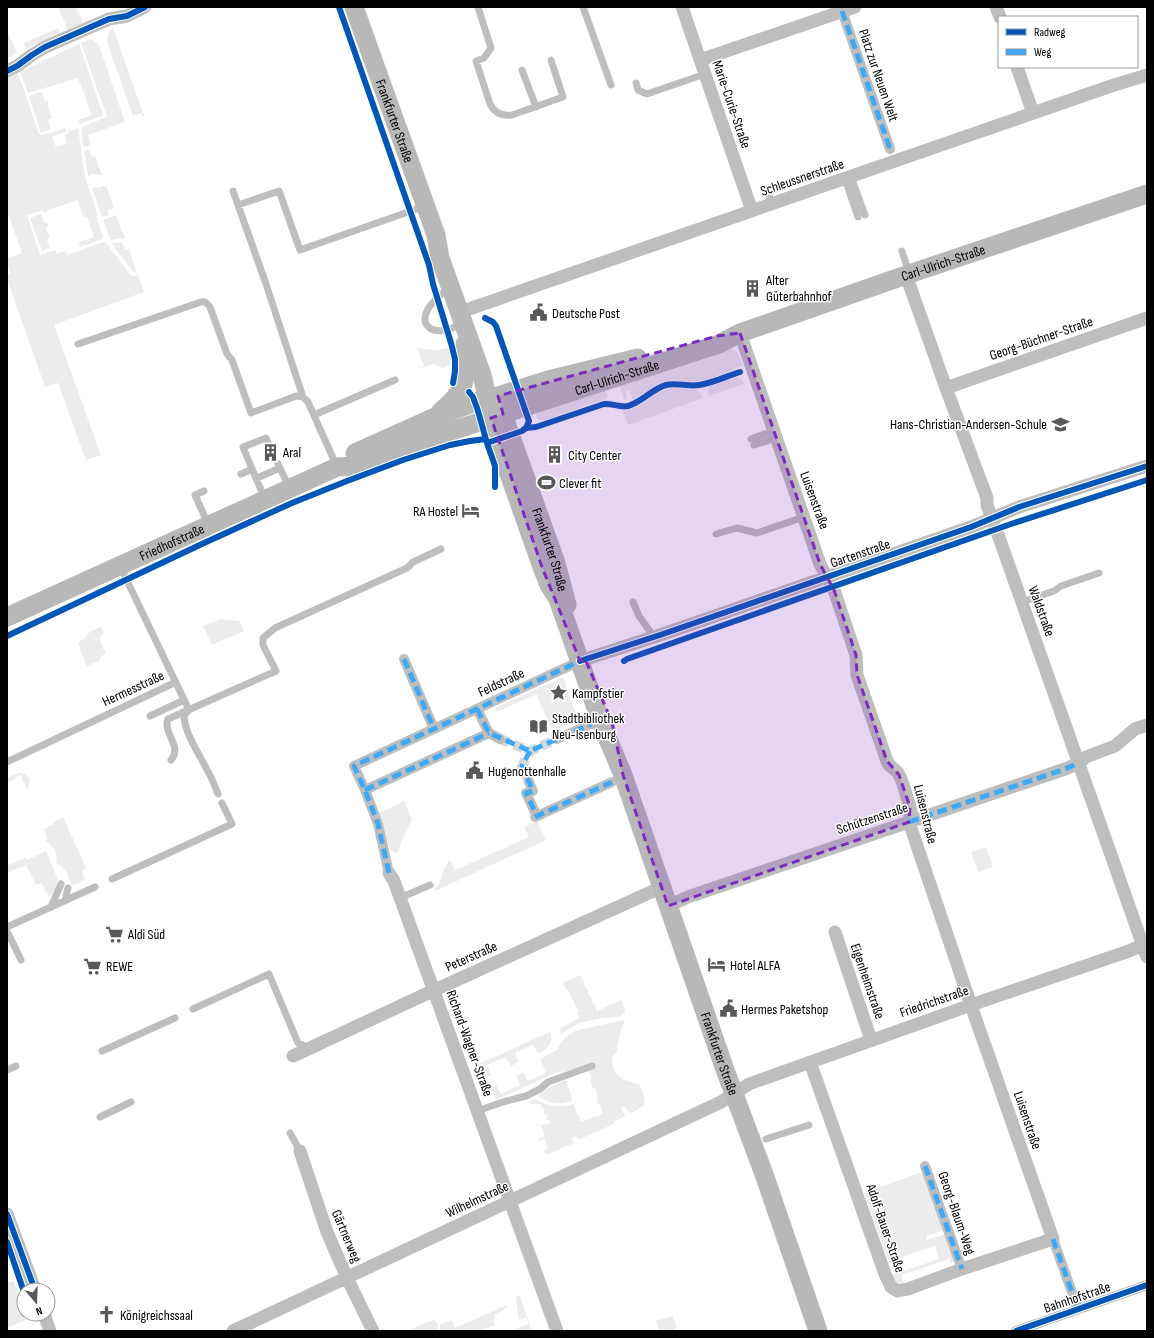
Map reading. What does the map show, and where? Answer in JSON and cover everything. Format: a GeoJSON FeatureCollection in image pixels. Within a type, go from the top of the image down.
{"type":"FeatureCollection","features":[{"type":"Feature","properties":{"kind":"main road","name":"Frankfurter Straße"},"geometry":{"type":"LineString","coordinates":[[354,7],[425,206],[436,235],[448,255],[466,317]]}},
{"type":"Feature","properties":{"kind":"main road","name":"Carl-Ulrich-Straße"},"geometry":{"type":"LineString","coordinates":[[497,416],[719,344],[740,333],[1147,194]]}},
{"type":"Feature","properties":{"kind":"main road","name":"Frankfurter Straße"},"geometry":{"type":"LineString","coordinates":[[436,235],[440,258],[450,287],[466,317],[491,371],[493,398],[497,416],[510,436],[562,580],[564,597],[617,779],[662,887],[818,1331]]}},
{"type":"Feature","properties":{"kind":"main road"},"geometry":{"type":"LineString","coordinates":[[433,418],[453,402],[462,388],[466,366],[466,317]]}},
{"type":"Feature","properties":{"kind":"main road","name":"Carl-Ulrich-Straße"},"geometry":{"type":"LineString","coordinates":[[493,398],[548,380],[645,357],[717,336],[740,333]]}},
{"type":"Feature","properties":{"kind":"main road","name":"Friedhofstraße"},"geometry":{"type":"LineString","coordinates":[[337,468],[350,455],[433,418],[475,402],[493,398]]}},
{"type":"Feature","properties":{"kind":"main road","name":"Friedhofstraße"},"geometry":{"type":"LineString","coordinates":[[7,617],[337,468],[354,466],[497,416]]}},
{"type":"Feature","properties":{"kind":"street"},"geometry":{"type":"LineString","coordinates":[[7,71],[45,47],[109,18],[127,16],[145,7]]}},
{"type":"Feature","properties":{"kind":"street","name":"Marie-Curie-Straße"},"geometry":{"type":"LineString","coordinates":[[682,7],[752,211]]}},
{"type":"Feature","properties":{"kind":"street"},"geometry":{"type":"LineString","coordinates":[[700,60],[849,9]]}},
{"type":"Feature","properties":{"kind":"street","name":"Platz zur Neuen Welt"},"geometry":{"type":"LineString","coordinates":[[849,9],[890,149]]}},
{"type":"Feature","properties":{"kind":"street"},"geometry":{"type":"LineString","coordinates":[[1017,68],[1033,114]]}},
{"type":"Feature","properties":{"kind":"street","name":"Schleussnerstraße"},"geometry":{"type":"LineString","coordinates":[[466,317],[752,211],[1111,86],[1147,75]]}},
{"type":"Feature","properties":{"kind":"street","name":"Waldstraße"},"geometry":{"type":"LineString","coordinates":[[908,275],[946,388],[987,498],[992,518],[1145,944],[1147,958]]}},
{"type":"Feature","properties":{"kind":"street","name":"Georg-Büchner-Straße"},"geometry":{"type":"LineString","coordinates":[[946,388],[1147,318]]}},
{"type":"Feature","properties":{"kind":"street","name":"Luisenstraße"},"geometry":{"type":"LineString","coordinates":[[740,333],[820,564],[834,590],[856,655],[857,675],[886,761],[890,767],[897,772],[910,807],[909,822],[971,1005],[1078,1310]]}},
{"type":"Feature","properties":{"kind":"street","name":"Gartenstraße"},"geometry":{"type":"LineString","coordinates":[[583,660],[654,637],[971,527],[1026,505],[1147,466]]}},
{"type":"Feature","properties":{"kind":"street"},"geometry":{"type":"LineString","coordinates":[[404,659],[434,729]]}},
{"type":"Feature","properties":{"kind":"street","name":"Feldstraße"},"geometry":{"type":"LineString","coordinates":[[354,766],[583,660]]}},
{"type":"Feature","properties":{"kind":"street"},"geometry":{"type":"LineString","coordinates":[[477,709],[489,734],[500,739]]}},
{"type":"Feature","properties":{"kind":"street"},"geometry":{"type":"LineString","coordinates":[[557,739],[590,724]]}},
{"type":"Feature","properties":{"kind":"street","name":"Schützenstraße"},"geometry":{"type":"LineString","coordinates":[[668,906],[688,897],[1065,769],[1079,763],[1086,757],[1115,746],[1135,729],[1147,725]]}},
{"type":"Feature","properties":{"kind":"street"},"geometry":{"type":"LineString","coordinates":[[365,790],[489,734]]}},
{"type":"Feature","properties":{"kind":"street","name":"Richard-Wagner-Straße"},"geometry":{"type":"LineString","coordinates":[[354,766],[378,824],[389,873],[394,881],[434,990],[557,1331]]}},
{"type":"Feature","properties":{"kind":"street"},"geometry":{"type":"LineString","coordinates":[[529,782],[533,791],[526,794],[536,816],[617,779]]}},
{"type":"Feature","properties":{"kind":"street","name":"Peterstraße"},"geometry":{"type":"LineString","coordinates":[[294,1056],[434,990],[662,887]]}},
{"type":"Feature","properties":{"kind":"street","name":"Eigenheimstraße"},"geometry":{"type":"LineString","coordinates":[[835,932],[871,1040]]}},
{"type":"Feature","properties":{"kind":"street","name":"Friedrichstraße"},"geometry":{"type":"LineString","coordinates":[[734,1093],[749,1084],[971,1005],[1130,951],[1145,944]]}},
{"type":"Feature","properties":{"kind":"street","name":"Adolf-Bauer-Straße"},"geometry":{"type":"LineString","coordinates":[[810,1062],[885,1274],[891,1287],[898,1291],[904,1290],[1053,1239]]}},
{"type":"Feature","properties":{"kind":"street","name":"Wilhelmstraße"},"geometry":{"type":"LineString","coordinates":[[233,1331],[721,1102],[734,1093]]}},
{"type":"Feature","properties":{"kind":"street","name":"Gärtnerweg"},"geometry":{"type":"LineString","coordinates":[[300,1151],[322,1218],[347,1278],[373,1331]]}},
{"type":"Feature","properties":{"kind":"street","name":"Georg-Blaum-Weg"},"geometry":{"type":"LineString","coordinates":[[925,1166],[962,1269]]}},
{"type":"Feature","properties":{"kind":"street"},"geometry":{"type":"LineString","coordinates":[[7,1214],[11,1241],[31,1282]]}},
{"type":"Feature","properties":{"kind":"street","name":"Bahnhofstraße"},"geometry":{"type":"LineString","coordinates":[[1016,1331],[1147,1285]]}},
{"type":"Feature","properties":{"kind":"lane"},"geometry":{"type":"LineString","coordinates":[[478,7],[491,48],[484,58],[476,61],[490,104],[493,110],[498,114],[505,116],[512,115],[563,97],[551,60]]}},
{"type":"Feature","properties":{"kind":"lane"},"geometry":{"type":"LineString","coordinates":[[583,7],[611,85]]}},
{"type":"Feature","properties":{"kind":"lane"},"geometry":{"type":"LineString","coordinates":[[522,70],[536,107]]}},
{"type":"Feature","properties":{"kind":"lane"},"geometry":{"type":"LineString","coordinates":[[636,83],[638,90],[647,94],[705,74]]}},
{"type":"Feature","properties":{"kind":"lane"},"geometry":{"type":"LineString","coordinates":[[848,178],[861,216]]}},
{"type":"Feature","properties":{"kind":"lane"},"geometry":{"type":"LineString","coordinates":[[767,189],[772,204]]}},
{"type":"Feature","properties":{"kind":"lane"},"geometry":{"type":"LineString","coordinates":[[233,190],[303,397],[308,402],[337,468]]}},
{"type":"Feature","properties":{"kind":"lane"},"geometry":{"type":"LineString","coordinates":[[238,205],[279,191],[300,250],[425,206]]}},
{"type":"Feature","properties":{"kind":"lane"},"geometry":{"type":"LineString","coordinates":[[902,252],[908,275]]}},
{"type":"Feature","properties":{"kind":"lane"},"geometry":{"type":"LineString","coordinates":[[450,287],[430,305],[425,315],[425,320],[428,327],[438,331],[447,330],[466,317]]}},
{"type":"Feature","properties":{"kind":"lane"},"geometry":{"type":"LineString","coordinates":[[78,344],[201,302],[205,302],[210,306],[227,354],[232,360],[251,412],[296,396],[303,397]]}},
{"type":"Feature","properties":{"kind":"lane"},"geometry":{"type":"LineString","coordinates":[[314,415],[395,380]]}},
{"type":"Feature","properties":{"kind":"lane"},"geometry":{"type":"LineString","coordinates":[[753,442],[775,435]]}},
{"type":"Feature","properties":{"kind":"lane"},"geometry":{"type":"LineString","coordinates":[[266,499],[243,446],[266,438],[269,444]]}},
{"type":"Feature","properties":{"kind":"lane"},"geometry":{"type":"LineString","coordinates":[[256,478],[279,466],[289,489]]}},
{"type":"Feature","properties":{"kind":"lane"},"geometry":{"type":"LineString","coordinates":[[241,474],[252,468]]}},
{"type":"Feature","properties":{"kind":"lane"},"geometry":{"type":"LineString","coordinates":[[204,491],[195,495],[208,525]]}},
{"type":"Feature","properties":{"kind":"lane"},"geometry":{"type":"LineString","coordinates":[[716,534],[737,528],[757,533],[804,517]]}},
{"type":"Feature","properties":{"kind":"lane"},"geometry":{"type":"LineString","coordinates":[[171,760],[174,756],[175,749],[167,728],[166,723],[168,719],[276,671],[263,645],[263,638],[275,628],[407,568],[413,562],[441,549]]}},
{"type":"Feature","properties":{"kind":"lane","name":"Hermesstraße"},"geometry":{"type":"LineString","coordinates":[[7,762],[176,682],[120,566]]}},
{"type":"Feature","properties":{"kind":"lane"},"geometry":{"type":"LineString","coordinates":[[1022,602],[1061,586],[1099,573]]}},
{"type":"Feature","properties":{"kind":"lane"},"geometry":{"type":"LineString","coordinates":[[633,602],[639,616],[654,637]]}},
{"type":"Feature","properties":{"kind":"lane"},"geometry":{"type":"LineString","coordinates":[[176,682],[189,710]]}},
{"type":"Feature","properties":{"kind":"lane"},"geometry":{"type":"LineString","coordinates":[[150,716],[184,700]]}},
{"type":"Feature","properties":{"kind":"lane"},"geometry":{"type":"LineString","coordinates":[[189,710],[184,716],[184,722],[218,794]]}},
{"type":"Feature","properties":{"kind":"lane"},"geometry":{"type":"LineString","coordinates":[[112,879],[232,824],[222,803]]}},
{"type":"Feature","properties":{"kind":"lane"},"geometry":{"type":"LineString","coordinates":[[51,907],[61,884]]}},
{"type":"Feature","properties":{"kind":"lane"},"geometry":{"type":"LineString","coordinates":[[400,898],[430,885]]}},
{"type":"Feature","properties":{"kind":"lane"},"geometry":{"type":"LineString","coordinates":[[7,927],[95,887]]}},
{"type":"Feature","properties":{"kind":"lane"},"geometry":{"type":"LineString","coordinates":[[65,901],[68,888]]}},
{"type":"Feature","properties":{"kind":"lane"},"geometry":{"type":"LineString","coordinates":[[7,931],[21,960]]}},
{"type":"Feature","properties":{"kind":"lane"},"geometry":{"type":"LineString","coordinates":[[193,1009],[269,974],[298,1043],[309,1048]]}},
{"type":"Feature","properties":{"kind":"lane"},"geometry":{"type":"LineString","coordinates":[[102,1051],[175,1018]]}},
{"type":"Feature","properties":{"kind":"lane"},"geometry":{"type":"LineString","coordinates":[[7,1070],[16,1066]]}},
{"type":"Feature","properties":{"kind":"lane"},"geometry":{"type":"LineString","coordinates":[[477,1111],[498,1103],[526,1096],[540,1089],[548,1082],[592,1066]]}},
{"type":"Feature","properties":{"kind":"lane"},"geometry":{"type":"LineString","coordinates":[[100,1117],[131,1102]]}},
{"type":"Feature","properties":{"kind":"lane"},"geometry":{"type":"LineString","coordinates":[[766,1139],[809,1125]]}},
{"type":"Feature","properties":{"kind":"lane"},"geometry":{"type":"LineString","coordinates":[[290,1133],[300,1151]]}},
{"type":"Feature","properties":{"kind":"highlighted area"},"geometry":{"type":"Polygon","coordinates":[[[740,333],[820,564],[834,590],[856,655],[857,675],[887,761],[899,775],[910,807],[909,822],[668,906],[623,775],[612,722],[585,659],[580,661],[542,567],[491,418],[503,414],[498,396],[717,336],[740,333]]]}},
{"type":"Feature","properties":{"kind":"shaded area"},"geometry":{"type":"Polygon","coordinates":[[[58,7],[76,7],[83,23],[68,30],[58,7]]]}},
{"type":"Feature","properties":{"kind":"shaded area"},"geometry":{"type":"Polygon","coordinates":[[[58,28],[61,33],[26,49],[24,43],[58,28]]]}},
{"type":"Feature","properties":{"kind":"shaded area"},"geometry":{"type":"Polygon","coordinates":[[[113,28],[144,116],[142,117],[141,113],[133,116],[107,42],[109,30],[113,28]]]}},
{"type":"Feature","properties":{"kind":"shaded area"},"geometry":{"type":"Polygon","coordinates":[[[7,31],[17,53],[7,58],[7,31]]]}},
{"type":"Feature","properties":{"kind":"shaded area"},"geometry":{"type":"Polygon","coordinates":[[[91,39],[99,45],[125,122],[88,135],[91,145],[85,147],[83,146],[81,127],[107,117],[81,43],[91,39]]]}},
{"type":"Feature","properties":{"kind":"shaded area"},"geometry":{"type":"Polygon","coordinates":[[[79,44],[103,114],[102,116],[80,124],[78,120],[92,115],[78,78],[28,93],[20,72],[79,44]]]}},
{"type":"Feature","properties":{"kind":"shaded area"},"geometry":{"type":"Polygon","coordinates":[[[18,73],[39,134],[42,135],[65,128],[66,132],[52,137],[56,147],[67,143],[65,135],[69,133],[69,131],[78,128],[85,177],[98,215],[96,216],[103,236],[102,239],[80,247],[79,242],[94,237],[87,217],[84,218],[77,200],[44,212],[43,210],[27,215],[40,255],[55,250],[57,254],[65,251],[67,255],[103,242],[107,244],[131,276],[138,275],[144,292],[54,325],[101,455],[86,460],[58,383],[45,387],[7,279],[7,276],[11,274],[7,263],[7,258],[22,253],[9,216],[7,217],[7,78],[18,73]]]}},
{"type":"Feature","properties":{"kind":"shaded area"},"geometry":{"type":"Polygon","coordinates":[[[41,92],[45,101],[47,100],[49,104],[47,105],[52,118],[48,120],[51,129],[41,133],[29,96],[41,92]]]}},
{"type":"Feature","properties":{"kind":"shaded area"},"geometry":{"type":"Polygon","coordinates":[[[89,149],[92,157],[95,156],[102,175],[92,174],[88,176],[84,151],[89,149]]]}},
{"type":"Feature","properties":{"kind":"shaded area"},"geometry":{"type":"Polygon","coordinates":[[[106,185],[114,208],[107,210],[109,215],[102,217],[92,188],[98,188],[106,185]]]}},
{"type":"Feature","properties":{"kind":"shaded area"},"geometry":{"type":"Polygon","coordinates":[[[41,214],[44,223],[47,223],[49,226],[46,228],[50,238],[47,240],[50,248],[42,251],[30,218],[41,214]]]}},
{"type":"Feature","properties":{"kind":"shaded area"},"geometry":{"type":"Polygon","coordinates":[[[116,215],[125,238],[111,240],[103,220],[116,215]]]}},
{"type":"Feature","properties":{"kind":"shaded area"},"geometry":{"type":"Polygon","coordinates":[[[122,242],[125,250],[129,249],[137,273],[133,272],[112,244],[122,242]]]}},
{"type":"Feature","properties":{"kind":"shaded area"},"geometry":{"type":"Polygon","coordinates":[[[417,348],[438,350],[449,348],[452,364],[443,368],[432,364],[422,368],[421,367],[424,366],[417,348]]]}},
{"type":"Feature","properties":{"kind":"shaded area"},"geometry":{"type":"Polygon","coordinates":[[[728,348],[736,352],[740,357],[743,366],[734,368],[734,370],[698,383],[677,381],[665,383],[653,388],[633,401],[629,390],[625,392],[627,398],[624,400],[620,386],[728,348]]]}},
{"type":"Feature","properties":{"kind":"shaded area"},"geometry":{"type":"Polygon","coordinates":[[[736,376],[741,379],[744,384],[709,396],[709,386],[736,376]]]}},
{"type":"Feature","properties":{"kind":"shaded area"},"geometry":{"type":"Polygon","coordinates":[[[673,387],[686,387],[694,389],[701,394],[703,398],[628,425],[623,412],[624,410],[660,391],[673,387]]]}},
{"type":"Feature","properties":{"kind":"shaded area"},"geometry":{"type":"Polygon","coordinates":[[[605,391],[608,396],[605,399],[543,421],[538,420],[535,411],[605,391]]]}},
{"type":"Feature","properties":{"kind":"shaded area"},"geometry":{"type":"Polygon","coordinates":[[[220,619],[239,621],[244,631],[212,645],[203,626],[220,619]]]}},
{"type":"Feature","properties":{"kind":"shaded area"},"geometry":{"type":"Polygon","coordinates":[[[101,627],[104,634],[101,635],[100,640],[106,654],[101,656],[99,661],[87,666],[78,644],[80,641],[85,639],[90,631],[101,627]]]}},
{"type":"Feature","properties":{"kind":"shaded area"},"geometry":{"type":"Polygon","coordinates":[[[563,677],[578,720],[553,732],[536,694],[497,712],[495,708],[563,677]]]}},
{"type":"Feature","properties":{"kind":"shaded area"},"geometry":{"type":"Polygon","coordinates":[[[19,773],[26,774],[30,779],[29,786],[26,789],[21,775],[15,777],[16,779],[8,782],[7,784],[7,778],[19,773]]]}},
{"type":"Feature","properties":{"kind":"shaded area"},"geometry":{"type":"Polygon","coordinates":[[[404,801],[412,819],[397,853],[390,850],[379,813],[404,801]]]}},
{"type":"Feature","properties":{"kind":"shaded area"},"geometry":{"type":"Polygon","coordinates":[[[63,817],[86,868],[82,874],[85,880],[73,885],[71,884],[64,869],[56,864],[56,853],[50,844],[44,840],[47,839],[44,829],[63,817]]]}},
{"type":"Feature","properties":{"kind":"shaded area"},"geometry":{"type":"Polygon","coordinates":[[[537,821],[546,840],[435,891],[434,889],[439,883],[445,867],[450,860],[455,870],[529,837],[524,827],[537,821]]]}},
{"type":"Feature","properties":{"kind":"shaded area"},"geometry":{"type":"Polygon","coordinates":[[[986,847],[993,867],[978,872],[971,852],[986,847]]]}},
{"type":"Feature","properties":{"kind":"shaded area"},"geometry":{"type":"Polygon","coordinates":[[[46,851],[58,880],[52,895],[48,896],[42,883],[36,885],[26,865],[7,873],[7,862],[9,865],[26,857],[27,860],[46,851]]]}},
{"type":"Feature","properties":{"kind":"shaded area"},"geometry":{"type":"Polygon","coordinates":[[[580,975],[597,1011],[621,1000],[625,1010],[624,1014],[621,1016],[597,1019],[575,1025],[561,1035],[560,1028],[580,1018],[577,1013],[579,1012],[563,983],[580,975]]]}},
{"type":"Feature","properties":{"kind":"shaded area"},"geometry":{"type":"Polygon","coordinates":[[[625,1020],[620,1033],[616,1054],[613,1056],[612,1065],[619,1076],[626,1081],[640,1085],[645,1100],[644,1105],[632,1113],[625,1107],[621,1107],[625,1116],[615,1121],[614,1124],[578,1140],[576,1136],[571,1138],[574,1143],[546,1155],[544,1151],[548,1148],[544,1139],[539,1141],[539,1139],[545,1136],[540,1125],[549,1124],[549,1120],[547,1120],[547,1115],[544,1115],[544,1109],[542,1109],[541,1104],[531,1104],[530,1101],[535,1099],[550,1105],[559,1106],[569,1106],[574,1104],[577,1115],[579,1115],[580,1122],[603,1114],[601,1106],[597,1103],[598,1097],[595,1088],[593,1088],[590,1081],[591,1078],[589,1071],[592,1063],[564,1072],[555,1073],[496,1100],[491,1087],[496,1085],[501,1094],[520,1085],[516,1076],[523,1073],[528,1081],[546,1073],[540,1059],[557,1050],[562,1041],[570,1034],[578,1030],[625,1020]]]}},
{"type":"Feature","properties":{"kind":"shaded area"},"geometry":{"type":"Polygon","coordinates":[[[550,1032],[552,1039],[551,1042],[544,1050],[538,1054],[533,1045],[515,1053],[519,1062],[511,1066],[506,1057],[487,1065],[491,1075],[479,1080],[474,1066],[550,1032]]]}},
{"type":"Feature","properties":{"kind":"shaded area"},"geometry":{"type":"Polygon","coordinates":[[[565,1080],[567,1081],[569,1091],[572,1096],[572,1101],[554,1103],[546,1101],[538,1096],[548,1088],[565,1080]]]}},
{"type":"Feature","properties":{"kind":"shaded area"},"geometry":{"type":"Polygon","coordinates":[[[919,1173],[923,1174],[944,1230],[926,1236],[927,1240],[946,1234],[956,1261],[951,1263],[949,1257],[947,1260],[901,1275],[904,1284],[896,1283],[892,1275],[939,1259],[935,1246],[890,1261],[888,1260],[864,1193],[919,1173]]]}},
{"type":"Feature","properties":{"kind":"shaded area"},"geometry":{"type":"Polygon","coordinates":[[[14,1281],[16,1287],[16,1322],[20,1322],[7,1328],[7,1283],[14,1281]]]}},
{"type":"Feature","properties":{"kind":"shaded area"},"geometry":{"type":"Polygon","coordinates":[[[517,1296],[520,1296],[532,1331],[511,1331],[529,1324],[526,1317],[519,1320],[516,1301],[517,1296]]]}},
{"type":"Feature","properties":{"kind":"shaded area"},"geometry":{"type":"Polygon","coordinates":[[[507,1305],[505,1309],[494,1315],[495,1319],[493,1320],[495,1325],[480,1331],[440,1331],[440,1325],[452,1320],[455,1328],[507,1305]]]}},
{"type":"Feature","properties":{"kind":"shaded area"},"geometry":{"type":"Polygon","coordinates":[[[673,1316],[677,1328],[675,1328],[675,1331],[659,1331],[656,1321],[673,1316]]]}},
{"type":"Feature","properties":{"kind":"shaded area"},"geometry":{"type":"Polygon","coordinates":[[[435,1319],[436,1322],[438,1322],[438,1331],[406,1331],[435,1319]]]}},
{"type":"Feature","properties":{"kind":"tunnel"},"geometry":{"type":"LineString","coordinates":[[500,739],[530,751],[557,739]]}},
{"type":"Feature","properties":{"kind":"tunnel"},"geometry":{"type":"LineString","coordinates":[[529,782],[522,766],[530,751]]}},
{"type":"Feature","properties":{"kind":"marked path"},"geometry":{"type":"LineString","coordinates":[[842,11],[890,149]]}},
{"type":"Feature","properties":{"kind":"marked path"},"geometry":{"type":"LineString","coordinates":[[404,659],[434,729]]}},
{"type":"Feature","properties":{"kind":"marked path"},"geometry":{"type":"LineString","coordinates":[[389,873],[378,824],[354,766],[580,661]]}},
{"type":"Feature","properties":{"kind":"marked path"},"geometry":{"type":"LineString","coordinates":[[477,709],[489,733],[530,751],[591,724]]}},
{"type":"Feature","properties":{"kind":"marked path"},"geometry":{"type":"LineString","coordinates":[[365,790],[489,733]]}},
{"type":"Feature","properties":{"kind":"marked path"},"geometry":{"type":"LineString","coordinates":[[530,751],[522,766],[533,791],[526,793],[537,816]]}},
{"type":"Feature","properties":{"kind":"marked path"},"geometry":{"type":"LineString","coordinates":[[909,822],[1079,763]]}},
{"type":"Feature","properties":{"kind":"marked path"},"geometry":{"type":"LineString","coordinates":[[535,817],[612,782]]}},
{"type":"Feature","properties":{"kind":"marked path"},"geometry":{"type":"LineString","coordinates":[[925,1166],[962,1269]]}},
{"type":"Feature","properties":{"kind":"marked path"},"geometry":{"type":"LineString","coordinates":[[1053,1239],[1078,1309]]}},
{"type":"Feature","properties":{"kind":"cycle path"},"geometry":{"type":"LineString","coordinates":[[7,71],[45,47],[109,19],[127,16],[145,7]]}},
{"type":"Feature","properties":{"kind":"cycle path"},"geometry":{"type":"LineString","coordinates":[[339,7],[429,265],[433,284],[455,359],[453,383]]}},
{"type":"Feature","properties":{"kind":"cycle path"},"geometry":{"type":"LineString","coordinates":[[485,318],[493,322],[496,326],[529,421],[526,428],[522,431],[487,443]]}},
{"type":"Feature","properties":{"kind":"cycle path"},"geometry":{"type":"LineString","coordinates":[[526,428],[536,427],[604,404],[628,406],[638,402],[656,389],[666,385],[699,385],[740,372]]}},
{"type":"Feature","properties":{"kind":"cycle path"},"geometry":{"type":"LineString","coordinates":[[469,392],[473,397],[478,411],[495,466],[495,487]]}},
{"type":"Feature","properties":{"kind":"cycle path"},"geometry":{"type":"LineString","coordinates":[[7,636],[292,503],[403,460],[450,445],[486,439]]}},
{"type":"Feature","properties":{"kind":"cycle path"},"geometry":{"type":"LineString","coordinates":[[580,661],[663,634],[971,527],[1019,507],[1147,466]]}},
{"type":"Feature","properties":{"kind":"cycle path"},"geometry":{"type":"LineString","coordinates":[[624,661],[1011,524],[1147,480]]}},
{"type":"Feature","properties":{"kind":"cycle path"},"geometry":{"type":"LineString","coordinates":[[7,1214],[32,1282]]}},
{"type":"Feature","properties":{"kind":"cycle path"},"geometry":{"type":"LineString","coordinates":[[7,1242],[21,1282]]}},
{"type":"Feature","properties":{"kind":"cycle path"},"geometry":{"type":"LineString","coordinates":[[1016,1331],[1147,1285]]}},
{"type":"Feature","properties":{"kind":"place","name":"Alter Güterbahnhof"},"geometry":{"type":"Point","coordinates":[753,288]}},
{"type":"Feature","properties":{"kind":"place","name":"Deutsche Post"},"geometry":{"type":"Point","coordinates":[539,313]}},
{"type":"Feature","properties":{"kind":"place","name":"Hans-Christian-Andersen-Schule"},"geometry":{"type":"Point","coordinates":[1060,424]}},
{"type":"Feature","properties":{"kind":"place","name":"Aral"},"geometry":{"type":"Point","coordinates":[270,452]}},
{"type":"Feature","properties":{"kind":"place","name":"City Center"},"geometry":{"type":"Point","coordinates":[555,455]}},
{"type":"Feature","properties":{"kind":"place","name":"Clever fit"},"geometry":{"type":"Point","coordinates":[546,483]}},
{"type":"Feature","properties":{"kind":"place","name":"RA Hostel"},"geometry":{"type":"Point","coordinates":[471,511]}},
{"type":"Feature","properties":{"kind":"place","name":"Kampfstier"},"geometry":{"type":"Point","coordinates":[559,693]}},
{"type":"Feature","properties":{"kind":"place","name":"Stadtbibliothek Neu-Isenburg"},"geometry":{"type":"Point","coordinates":[539,726]}},
{"type":"Feature","properties":{"kind":"place","name":"Hugenottenhalle"},"geometry":{"type":"Point","coordinates":[475,771]}},
{"type":"Feature","properties":{"kind":"place","name":"Aldi Süd"},"geometry":{"type":"Point","coordinates":[115,934]}},
{"type":"Feature","properties":{"kind":"place","name":"Hotel ALFA"},"geometry":{"type":"Point","coordinates":[717,965]}},
{"type":"Feature","properties":{"kind":"place","name":"REWE"},"geometry":{"type":"Point","coordinates":[93,966]}},
{"type":"Feature","properties":{"kind":"place","name":"Hermes Paketshop"},"geometry":{"type":"Point","coordinates":[728,1009]}},
{"type":"Feature","properties":{"kind":"place","name":"Königreichssaal"},"geometry":{"type":"Point","coordinates":[107,1315]}}]}
